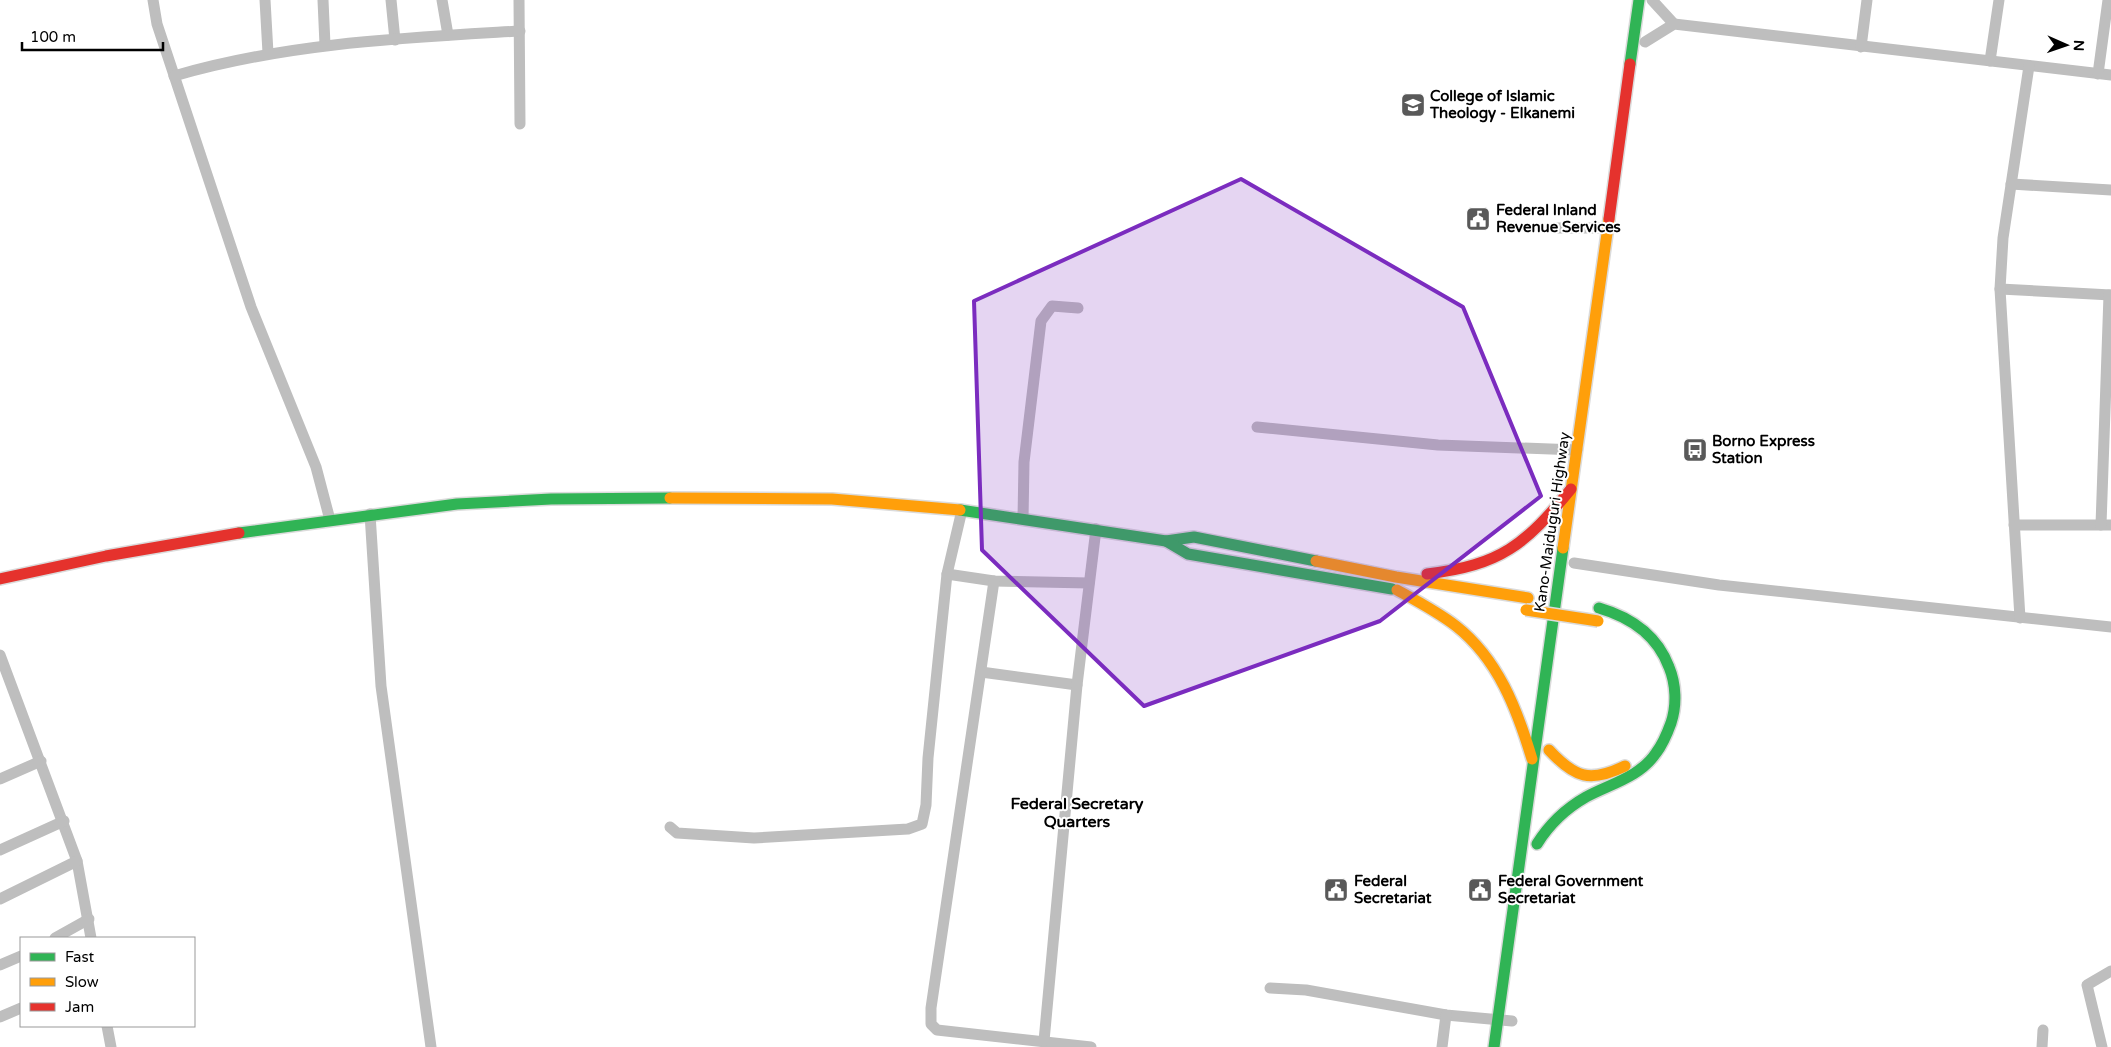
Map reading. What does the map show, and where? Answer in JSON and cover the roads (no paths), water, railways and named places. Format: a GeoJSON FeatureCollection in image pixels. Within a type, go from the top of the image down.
{"type":"FeatureCollection","features":[{"type":"Feature","properties":{"kind":"highway","name":"Kano-Maiduguri Highway"},"geometry":{"type":"LineString","coordinates":[[1494,1047],[1640,0]]}},
{"type":"Feature","properties":{"kind":"highway"},"geometry":{"type":"LineString","coordinates":[[1645,46],[1651,0]]}},
{"type":"Feature","properties":{"kind":"highway"},"geometry":{"type":"LineString","coordinates":[[1596,400],[1641,70]]}},
{"type":"Feature","properties":{"kind":"highway"},"geometry":{"type":"LineString","coordinates":[[0,579],[188,540],[370,514],[457,504],[551,499],[651,497],[832,499],[962,510],[1166,541],[1194,537],[1396,576],[1449,572],[1484,565],[1505,556],[1526,542],[1572,488]]}},
{"type":"Feature","properties":{"kind":"highway"},"geometry":{"type":"LineString","coordinates":[[1166,541],[1188,554],[1434,596]]}},
{"type":"Feature","properties":{"kind":"highway","name":"Kano-Maiduguri Highway"},"geometry":{"type":"LineString","coordinates":[[1396,576],[1566,602],[1565,630]]}},
{"type":"Feature","properties":{"kind":"highway"},"geometry":{"type":"LineString","coordinates":[[1396,590],[1463,632],[1486,655],[1505,683],[1522,724],[1533,764]]}},
{"type":"Feature","properties":{"kind":"highway"},"geometry":{"type":"LineString","coordinates":[[1540,816],[1536,848],[1547,828],[1569,807],[1624,780],[1644,767],[1665,743],[1673,715],[1676,698],[1674,683],[1660,648],[1638,624],[1624,616],[1594,608]]}},
{"type":"Feature","properties":{"kind":"highway"},"geometry":{"type":"LineString","coordinates":[[1521,610],[1598,621],[1617,626],[1648,650],[1660,674],[1663,694]]}},
{"type":"Feature","properties":{"kind":"highway"},"geometry":{"type":"LineString","coordinates":[[1546,769],[1550,745],[1567,770],[1584,777],[1606,775],[1628,765],[1646,748],[1655,732],[1661,715]]}},
{"type":"Feature","properties":{"kind":"street"},"geometry":{"type":"LineString","coordinates":[[153,0],[157,24],[250,307],[316,467],[330,520]]}},
{"type":"Feature","properties":{"kind":"street"},"geometry":{"type":"LineString","coordinates":[[265,0],[268,53]]}},
{"type":"Feature","properties":{"kind":"street"},"geometry":{"type":"LineString","coordinates":[[323,0],[325,44]]}},
{"type":"Feature","properties":{"kind":"street"},"geometry":{"type":"LineString","coordinates":[[391,0],[395,40]]}},
{"type":"Feature","properties":{"kind":"street"},"geometry":{"type":"LineString","coordinates":[[442,0],[448,35]]}},
{"type":"Feature","properties":{"kind":"street"},"geometry":{"type":"LineString","coordinates":[[519,0],[520,124]]}},
{"type":"Feature","properties":{"kind":"street"},"geometry":{"type":"LineString","coordinates":[[1651,0],[1674,24],[2111,75]]}},
{"type":"Feature","properties":{"kind":"street"},"geometry":{"type":"LineString","coordinates":[[1861,47],[1867,0]]}},
{"type":"Feature","properties":{"kind":"street"},"geometry":{"type":"LineString","coordinates":[[1990,61],[1999,0]]}},
{"type":"Feature","properties":{"kind":"street"},"geometry":{"type":"LineString","coordinates":[[2098,74],[2108,0]]}},
{"type":"Feature","properties":{"kind":"street"},"geometry":{"type":"LineString","coordinates":[[1645,46],[1674,24]]}},
{"type":"Feature","properties":{"kind":"street"},"geometry":{"type":"LineString","coordinates":[[174,76],[220,63],[325,44],[520,31]]}},
{"type":"Feature","properties":{"kind":"street"},"geometry":{"type":"LineString","coordinates":[[2020,618],[2000,289],[2003,238],[2029,66]]}},
{"type":"Feature","properties":{"kind":"street"},"geometry":{"type":"LineString","coordinates":[[2011,184],[2111,190]]}},
{"type":"Feature","properties":{"kind":"street"},"geometry":{"type":"LineString","coordinates":[[1554,228],[1607,228]]}},
{"type":"Feature","properties":{"kind":"street"},"geometry":{"type":"LineString","coordinates":[[2000,289],[2110,295],[2106,525],[2014,525]]}},
{"type":"Feature","properties":{"kind":"street"},"geometry":{"type":"LineString","coordinates":[[1023,519],[1024,462],[1041,320],[1052,306],[1078,308]]}},
{"type":"Feature","properties":{"kind":"street"},"geometry":{"type":"LineString","coordinates":[[1257,427],[1438,445],[1577,450]]}},
{"type":"Feature","properties":{"kind":"street"},"geometry":{"type":"LineString","coordinates":[[670,827],[677,833],[754,838],[908,830],[922,824],[926,805],[928,758],[947,574],[962,510]]}},
{"type":"Feature","properties":{"kind":"street"},"geometry":{"type":"LineString","coordinates":[[370,514],[381,686],[431,1047]]}},
{"type":"Feature","properties":{"kind":"street"},"geometry":{"type":"LineString","coordinates":[[1044,1041],[1077,684],[1096,529]]}},
{"type":"Feature","properties":{"kind":"street"},"geometry":{"type":"LineString","coordinates":[[1574,563],[1719,585],[2020,618],[2111,626]]}},
{"type":"Feature","properties":{"kind":"street"},"geometry":{"type":"LineString","coordinates":[[947,574],[994,581],[1089,583]]}},
{"type":"Feature","properties":{"kind":"street"},"geometry":{"type":"LineString","coordinates":[[994,581],[931,1008],[931,1024],[937,1030],[1091,1047]]}},
{"type":"Feature","properties":{"kind":"street"},"geometry":{"type":"LineString","coordinates":[[0,656],[78,861],[91,937]]}},
{"type":"Feature","properties":{"kind":"street"},"geometry":{"type":"LineString","coordinates":[[981,672],[1077,684]]}},
{"type":"Feature","properties":{"kind":"street"},"geometry":{"type":"LineString","coordinates":[[0,779],[41,761]]}},
{"type":"Feature","properties":{"kind":"street"},"geometry":{"type":"LineString","coordinates":[[0,850],[64,821]]}},
{"type":"Feature","properties":{"kind":"street"},"geometry":{"type":"LineString","coordinates":[[0,899],[78,861]]}},
{"type":"Feature","properties":{"kind":"street"},"geometry":{"type":"LineString","coordinates":[[56,937],[89,919]]}},
{"type":"Feature","properties":{"kind":"street"},"geometry":{"type":"LineString","coordinates":[[0,965],[20,956]]}},
{"type":"Feature","properties":{"kind":"street"},"geometry":{"type":"LineString","coordinates":[[2102,1047],[2087,984],[2111,971]]}},
{"type":"Feature","properties":{"kind":"street"},"geometry":{"type":"LineString","coordinates":[[1270,988],[1306,990],[1446,1014],[1512,1021]]}},
{"type":"Feature","properties":{"kind":"street"},"geometry":{"type":"LineString","coordinates":[[0,1017],[20,1008]]}},
{"type":"Feature","properties":{"kind":"street"},"geometry":{"type":"LineString","coordinates":[[1442,1047],[1446,1014]]}},
{"type":"Feature","properties":{"kind":"street"},"geometry":{"type":"LineString","coordinates":[[107,1027],[111,1047]]}},
{"type":"Feature","properties":{"kind":"street"},"geometry":{"type":"LineString","coordinates":[[2042,1047],[2043,1030]]}},
{"type":"Feature","properties":{"kind":"place","name":"College of Islamic Theology - Elkanemi"},"geometry":{"type":"Point","coordinates":[1413,105]}},
{"type":"Feature","properties":{"kind":"place","name":"Federal Inland Revenue Services"},"geometry":{"type":"Point","coordinates":[1478,219]}},
{"type":"Feature","properties":{"kind":"place","name":"Borno Express Station"},"geometry":{"type":"Point","coordinates":[1695,450]}},
{"type":"Feature","properties":{"kind":"place","name":"Federal Secretariat"},"geometry":{"type":"Point","coordinates":[1336,890]}},
{"type":"Feature","properties":{"kind":"place","name":"Federal Government Secretariat"},"geometry":{"type":"Point","coordinates":[1480,890]}},
{"type":"Feature","properties":{"kind":"district","name":"Federal Secretary Quarters"},"geometry":{"type":"Point","coordinates":[1077,813]}}]}
